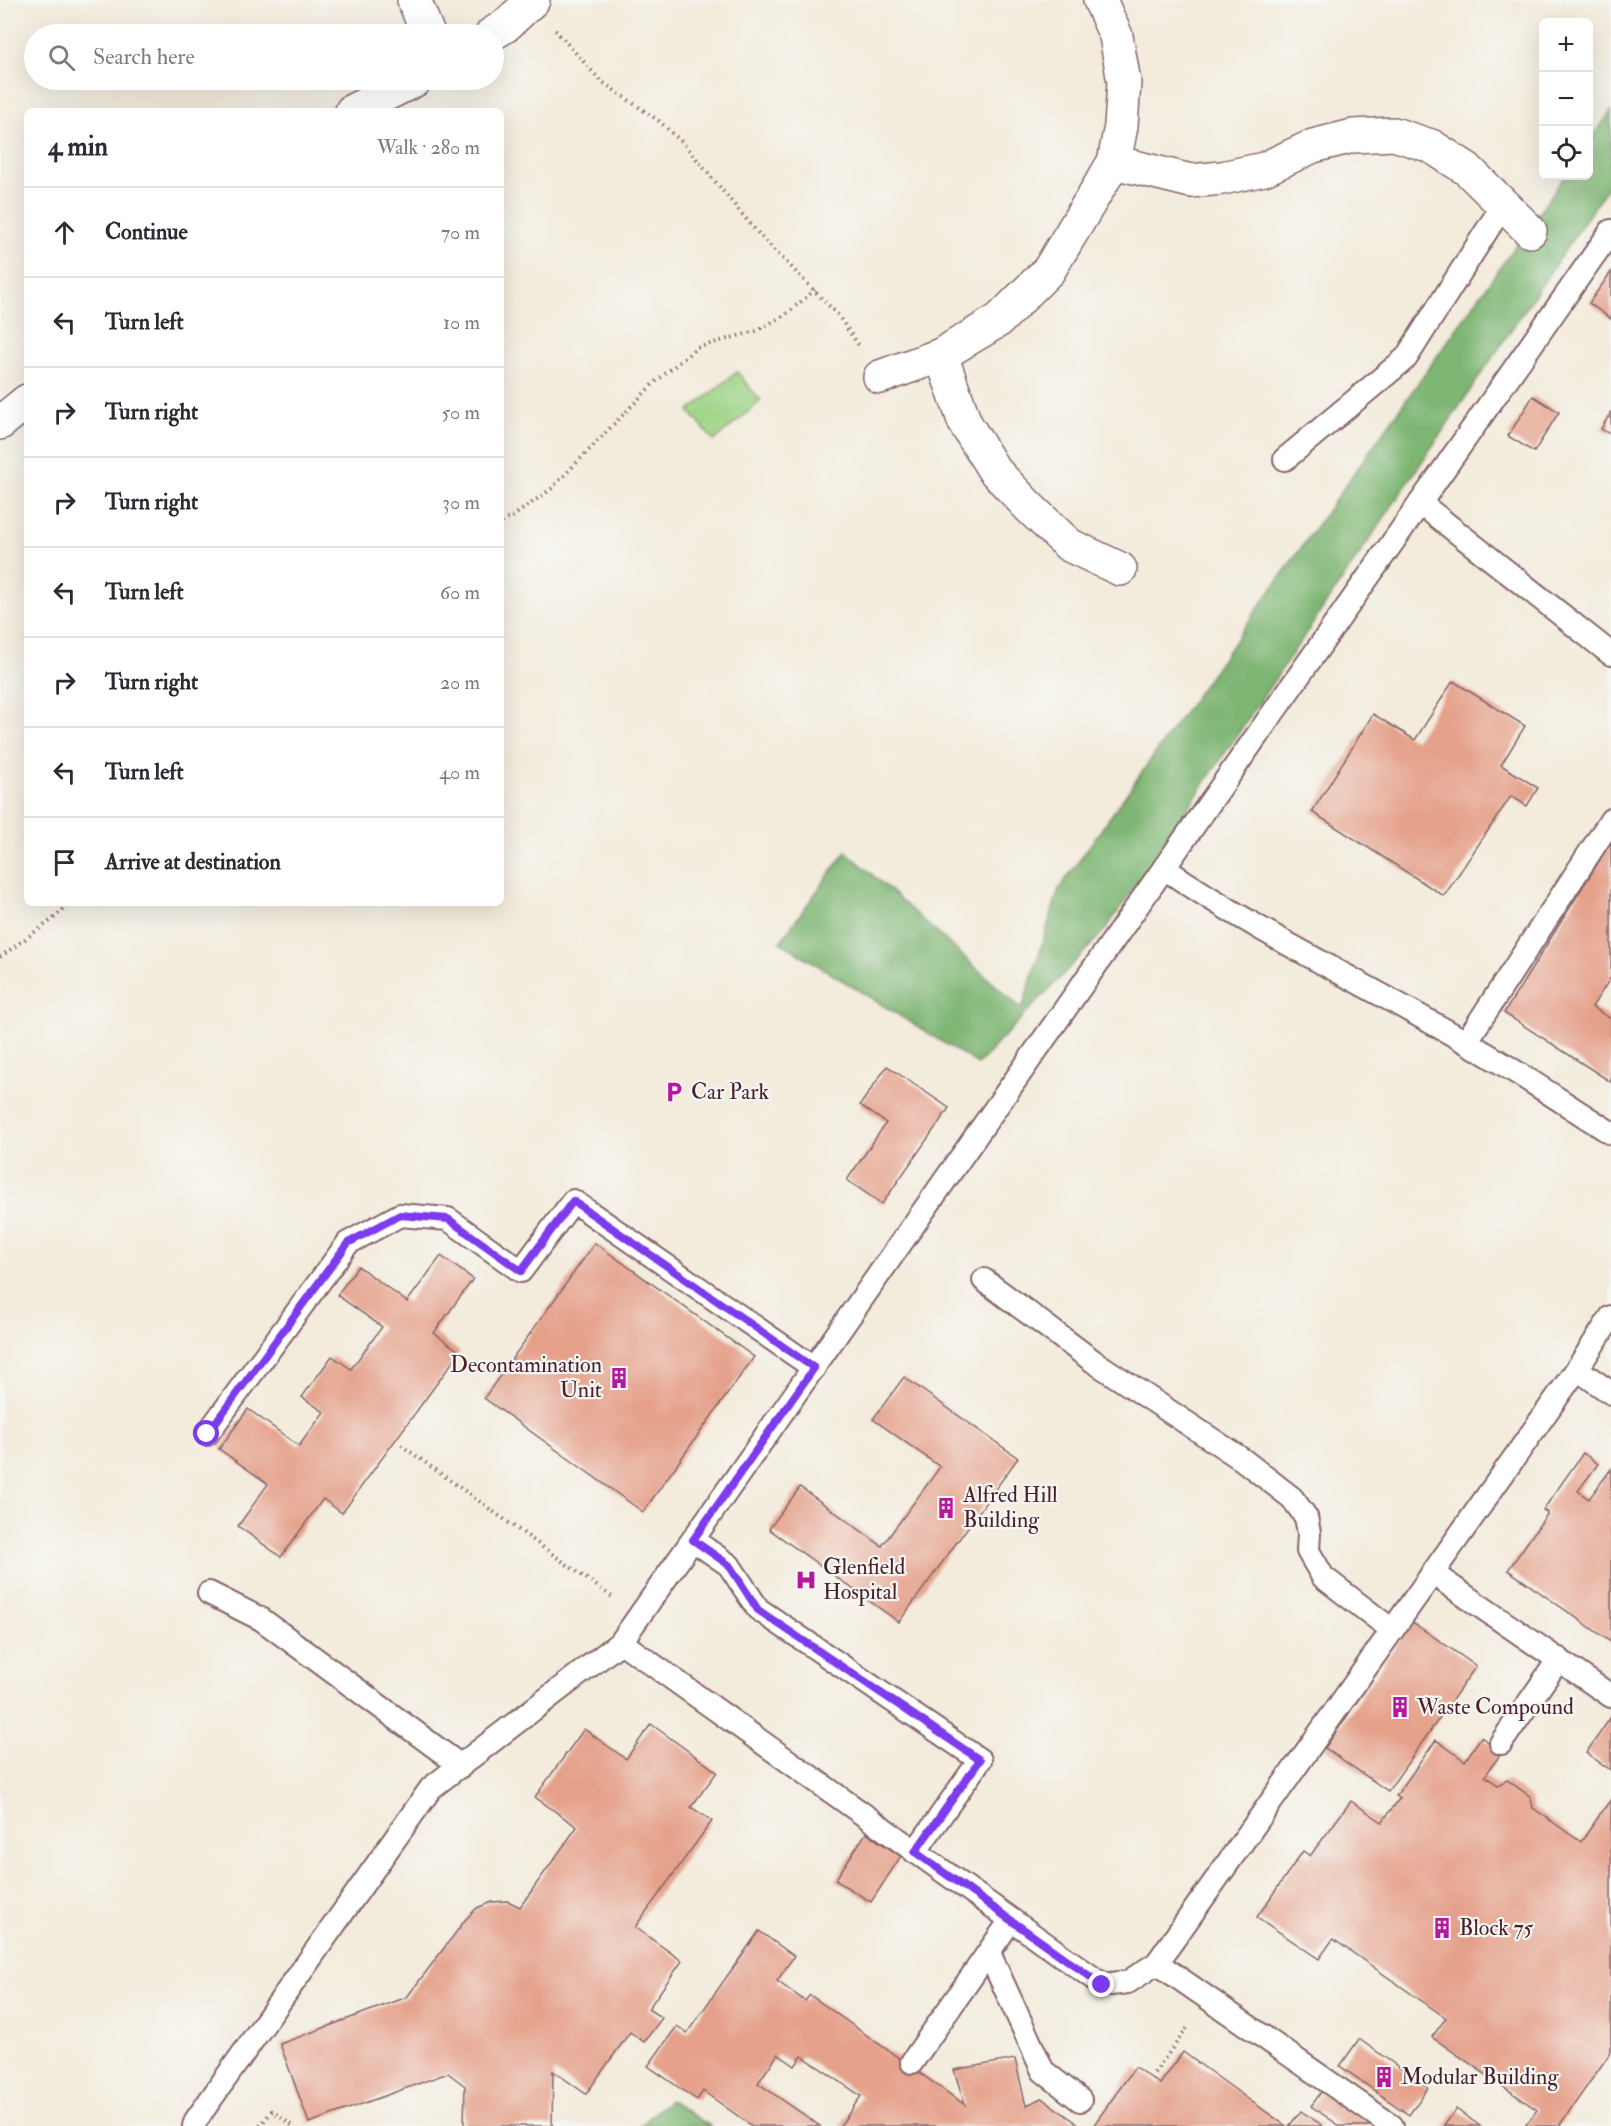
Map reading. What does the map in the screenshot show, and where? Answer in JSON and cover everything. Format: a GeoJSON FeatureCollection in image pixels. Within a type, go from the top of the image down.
{"type":"FeatureCollection","features":[{"type":"Feature","properties":{"kind":"street"},"geometry":{"type":"LineString","coordinates":[[414,0],[424,24]]}},
{"type":"Feature","properties":{"kind":"street"},"geometry":{"type":"LineString","coordinates":[[880,377],[941,355],[999,320],[1049,270],[1114,162],[1121,126],[1124,82],[1116,36],[1106,9],[1100,0]]}},
{"type":"Feature","properties":{"kind":"street"},"geometry":{"type":"LineString","coordinates":[[504,27],[532,1]]}},
{"type":"Feature","properties":{"kind":"street"},"geometry":{"type":"LineString","coordinates":[[358,108],[395,90]]}},
{"type":"Feature","properties":{"kind":"street"},"geometry":{"type":"LineString","coordinates":[[1114,162],[1191,181],[1212,179],[1264,169],[1313,146],[1353,136],[1394,134],[1431,146],[1467,169],[1530,231]]}},
{"type":"Feature","properties":{"kind":"street"},"geometry":{"type":"LineString","coordinates":[[941,355],[965,423],[994,470],[1069,545],[1120,569]]}},
{"type":"Feature","properties":{"kind":"street"},"geometry":{"type":"LineString","coordinates":[[0,423],[24,403]]}},
{"type":"Feature","properties":{"kind":"lane"},"geometry":{"type":"LineString","coordinates":[[1285,459],[1406,358],[1503,205]]}},
{"type":"Feature","properties":{"kind":"lane"},"geometry":{"type":"LineString","coordinates":[[198,2124],[431,1788],[621,1642],[1611,231]]}},
{"type":"Feature","properties":{"kind":"lane"},"geometry":{"type":"LineString","coordinates":[[1420,503],[1611,654]]}},
{"type":"Feature","properties":{"kind":"lane"},"geometry":{"type":"LineString","coordinates":[[1466,1042],[1611,820]]}},
{"type":"Feature","properties":{"kind":"lane"},"geometry":{"type":"LineString","coordinates":[[1164,868],[1202,894],[1290,946],[1466,1042],[1611,1133]]}},
{"type":"Feature","properties":{"kind":"lane"},"geometry":{"type":"LineString","coordinates":[[207,1434],[348,1243],[400,1215],[448,1219],[521,1271],[573,1201],[814,1368]]}},
{"type":"Feature","properties":{"kind":"lane"},"geometry":{"type":"LineString","coordinates":[[984,1280],[1093,1361],[1243,1460],[1292,1498],[1306,1517],[1309,1533],[1308,1551],[1323,1577],[1392,1629]]}},
{"type":"Feature","properties":{"kind":"lane"},"geometry":{"type":"LineString","coordinates":[[621,1642],[1102,1985],[1128,1982],[1157,1963],[1577,1369],[1611,1317]]}},
{"type":"Feature","properties":{"kind":"lane"},"geometry":{"type":"LineString","coordinates":[[1577,1369],[1611,1393]]}},
{"type":"Feature","properties":{"kind":"lane"},"geometry":{"type":"LineString","coordinates":[[693,1540],[729,1565],[758,1610],[980,1760],[915,1852]]}},
{"type":"Feature","properties":{"kind":"lane"},"geometry":{"type":"LineString","coordinates":[[1432,1573],[1611,1696]]}},
{"type":"Feature","properties":{"kind":"lane"},"geometry":{"type":"LineString","coordinates":[[209,1593],[261,1619],[460,1766]]}},
{"type":"Feature","properties":{"kind":"lane"},"geometry":{"type":"LineString","coordinates":[[1501,1743],[1559,1659]]}},
{"type":"Feature","properties":{"kind":"lane"},"geometry":{"type":"LineString","coordinates":[[912,2062],[1011,1920]]}},
{"type":"Feature","properties":{"kind":"lane"},"geometry":{"type":"LineString","coordinates":[[989,1953],[1043,2071],[1080,2100]]}},
{"type":"Feature","properties":{"kind":"lane"},"geometry":{"type":"LineString","coordinates":[[1157,1963],[1392,2126]]}},
{"type":"Feature","properties":{"kind":"path"},"geometry":{"type":"LineString","coordinates":[[532,1],[601,81],[659,121],[684,144],[757,232],[837,314],[880,377]]}},
{"type":"Feature","properties":{"kind":"path"},"geometry":{"type":"LineString","coordinates":[[504,521],[551,489],[654,384],[696,348],[756,331],[785,315],[815,290]]}},
{"type":"Feature","properties":{"kind":"path"},"geometry":{"type":"LineString","coordinates":[[0,957],[53,919],[67,906]]}},
{"type":"Feature","properties":{"kind":"path"},"geometry":{"type":"LineString","coordinates":[[401,1445],[639,1617]]}},
{"type":"Feature","properties":{"kind":"path"},"geometry":{"type":"LineString","coordinates":[[1154,2073],[1208,1999]]}},
{"type":"Feature","properties":{"kind":"path"},"geometry":{"type":"LineString","coordinates":[[260,2126],[272,2111],[293,2126]]}},
{"type":"Feature","properties":{"kind":"green space"},"geometry":{"type":"Polygon","coordinates":[[[1611,111],[1611,182],[1106,929],[978,1064],[780,942],[846,851],[1022,1009],[1059,889],[1562,180],[1593,180],[1593,136],[1611,111]]]}},
{"type":"Feature","properties":{"kind":"green space"},"geometry":{"type":"Polygon","coordinates":[[[737,372],[761,401],[714,441],[689,411],[737,372]]]}},
{"type":"Feature","properties":{"kind":"green space"},"geometry":{"type":"Polygon","coordinates":[[[669,2100],[710,2126],[640,2126],[669,2100]]]}},
{"type":"Feature","properties":{"kind":"building"},"geometry":{"type":"Polygon","coordinates":[[[1611,272],[1611,319],[1589,303],[1611,272]]]}},
{"type":"Feature","properties":{"kind":"building"},"geometry":{"type":"Polygon","coordinates":[[[1533,396],[1559,412],[1534,452],[1508,436],[1533,396]]]}},
{"type":"Feature","properties":{"kind":"building"},"geometry":{"type":"Polygon","coordinates":[[[1611,412],[1611,435],[1601,429],[1611,412]]]}},
{"type":"Feature","properties":{"kind":"building"},"geometry":{"type":"Polygon","coordinates":[[[1453,681],[1525,726],[1501,765],[1538,788],[1527,806],[1511,796],[1444,896],[1312,812],[1373,714],[1415,740],[1453,681]]]}},
{"type":"Feature","properties":{"kind":"building"},"geometry":{"type":"Polygon","coordinates":[[[1611,842],[1611,977],[1592,1007],[1611,1019],[1611,1082],[1504,1013],[1611,842]]]}},
{"type":"Feature","properties":{"kind":"building"},"geometry":{"type":"Polygon","coordinates":[[[887,1066],[949,1108],[882,1204],[847,1180],[886,1123],[860,1105],[887,1066]]]}},
{"type":"Feature","properties":{"kind":"building","name":"Decontamination Unit"},"geometry":{"type":"Polygon","coordinates":[[[595,1243],[754,1357],[643,1512],[484,1398],[595,1243]]]}},
{"type":"Feature","properties":{"kind":"building"},"geometry":{"type":"Polygon","coordinates":[[[441,1256],[473,1279],[434,1333],[460,1352],[342,1513],[323,1499],[281,1557],[238,1526],[268,1484],[219,1449],[248,1409],[299,1446],[324,1412],[302,1397],[332,1356],[351,1369],[382,1327],[337,1295],[358,1266],[407,1302],[441,1256]]]}},
{"type":"Feature","properties":{"kind":"building","name":"Alfred Hill Building"},"geometry":{"type":"Polygon","coordinates":[[[904,1377],[1018,1458],[899,1622],[769,1529],[800,1487],[882,1546],[940,1467],[873,1419],[904,1377]]]}},
{"type":"Feature","properties":{"kind":"building"},"geometry":{"type":"Polygon","coordinates":[[[1583,1453],[1598,1464],[1578,1491],[1589,1499],[1611,1469],[1611,1642],[1508,1570],[1548,1513],[1543,1510],[1583,1453]]]}},
{"type":"Feature","properties":{"kind":"building","name":"Waste Compound"},"geometry":{"type":"Polygon","coordinates":[[[1412,1622],[1476,1666],[1388,1791],[1325,1748],[1412,1622]]]}},
{"type":"Feature","properties":{"kind":"building"},"geometry":{"type":"Polygon","coordinates":[[[1611,1717],[1611,1770],[1586,1753],[1611,1717]]]}},
{"type":"Feature","properties":{"kind":"building"},"geometry":{"type":"Polygon","coordinates":[[[651,1724],[717,1772],[691,1807],[712,1821],[635,1927],[682,1961],[648,2009],[662,2018],[644,2042],[630,2032],[586,2094],[553,2071],[552,2126],[464,2126],[465,2086],[448,2073],[309,2123],[280,2044],[407,1997],[466,1919],[477,1908],[491,1902],[508,1901],[520,1907],[577,1827],[535,1797],[584,1729],[626,1759],[651,1724]]]}},
{"type":"Feature","properties":{"kind":"building","name":"Block 75"},"geometry":{"type":"Polygon","coordinates":[[[1481,1737],[1502,1752],[1485,1776],[1498,1785],[1507,1780],[1531,1797],[1533,1808],[1581,1842],[1611,1799],[1611,2052],[1559,2126],[1525,2126],[1537,2110],[1432,2037],[1446,2018],[1333,1939],[1319,1959],[1257,1917],[1303,1851],[1310,1856],[1351,1801],[1382,1822],[1400,1798],[1396,1796],[1436,1740],[1465,1761],[1481,1737]]]}},
{"type":"Feature","properties":{"kind":"building"},"geometry":{"type":"Polygon","coordinates":[[[866,1833],[901,1856],[871,1902],[835,1880],[866,1833]]]}},
{"type":"Feature","properties":{"kind":"building"},"geometry":{"type":"Polygon","coordinates":[[[759,1931],[794,1956],[777,1981],[805,2001],[810,1995],[965,2105],[954,2070],[1015,2059],[1026,2106],[1041,2098],[1081,2126],[840,2126],[861,2096],[802,2056],[795,2066],[778,2054],[758,2083],[820,2126],[752,2126],[703,2091],[697,2100],[648,2066],[677,2026],[687,2033],[759,1931]]]}},
{"type":"Feature","properties":{"kind":"building","name":"Modular Building"},"geometry":{"type":"Polygon","coordinates":[[[1359,2039],[1428,2088],[1409,2115],[1340,2066],[1359,2039]]]}},
{"type":"Feature","properties":{"kind":"building"},"geometry":{"type":"Polygon","coordinates":[[[1183,2052],[1286,2126],[1093,2126],[1135,2067],[1160,2084],[1183,2052]]]}},
{"type":"Feature","properties":{"kind":"building"},"geometry":{"type":"Polygon","coordinates":[[[1322,2091],[1372,2126],[1340,2126],[1311,2106],[1322,2091]]]}},
{"type":"Feature","properties":{"kind":"building"},"geometry":{"type":"Polygon","coordinates":[[[1456,2109],[1480,2126],[1444,2126],[1456,2109]]]}},
{"type":"Feature","properties":{"kind":"building"},"geometry":{"type":"Polygon","coordinates":[[[1301,2111],[1323,2126],[1289,2126],[1301,2111]]]}},
{"type":"Feature","properties":{"kind":"place","name":"Car Park"},"geometry":{"type":"Point","coordinates":[674,1092]}},
{"type":"Feature","properties":{"kind":"place","name":"Decontamination Unit"},"geometry":{"type":"Point","coordinates":[619,1378]}},
{"type":"Feature","properties":{"kind":"place","name":"Alfred Hill Building"},"geometry":{"type":"Point","coordinates":[946,1508]}},
{"type":"Feature","properties":{"kind":"place","name":"Glenfield Hospital"},"geometry":{"type":"Point","coordinates":[806,1580]}},
{"type":"Feature","properties":{"kind":"place","name":"Waste Compound"},"geometry":{"type":"Point","coordinates":[1400,1707]}},
{"type":"Feature","properties":{"kind":"place","name":"Block 75"},"geometry":{"type":"Point","coordinates":[1442,1928]}},
{"type":"Feature","properties":{"kind":"place","name":"Modular Building"},"geometry":{"type":"Point","coordinates":[1384,2077]}},
{"type":"Feature","properties":{"kind":"route"},"geometry":{"type":"LineString","coordinates":[[207,1434],[348,1243],[400,1215],[448,1219],[521,1271],[573,1201],[814,1368],[693,1540],[729,1565],[758,1610],[980,1760],[915,1852],[1102,1985]]}}]}
